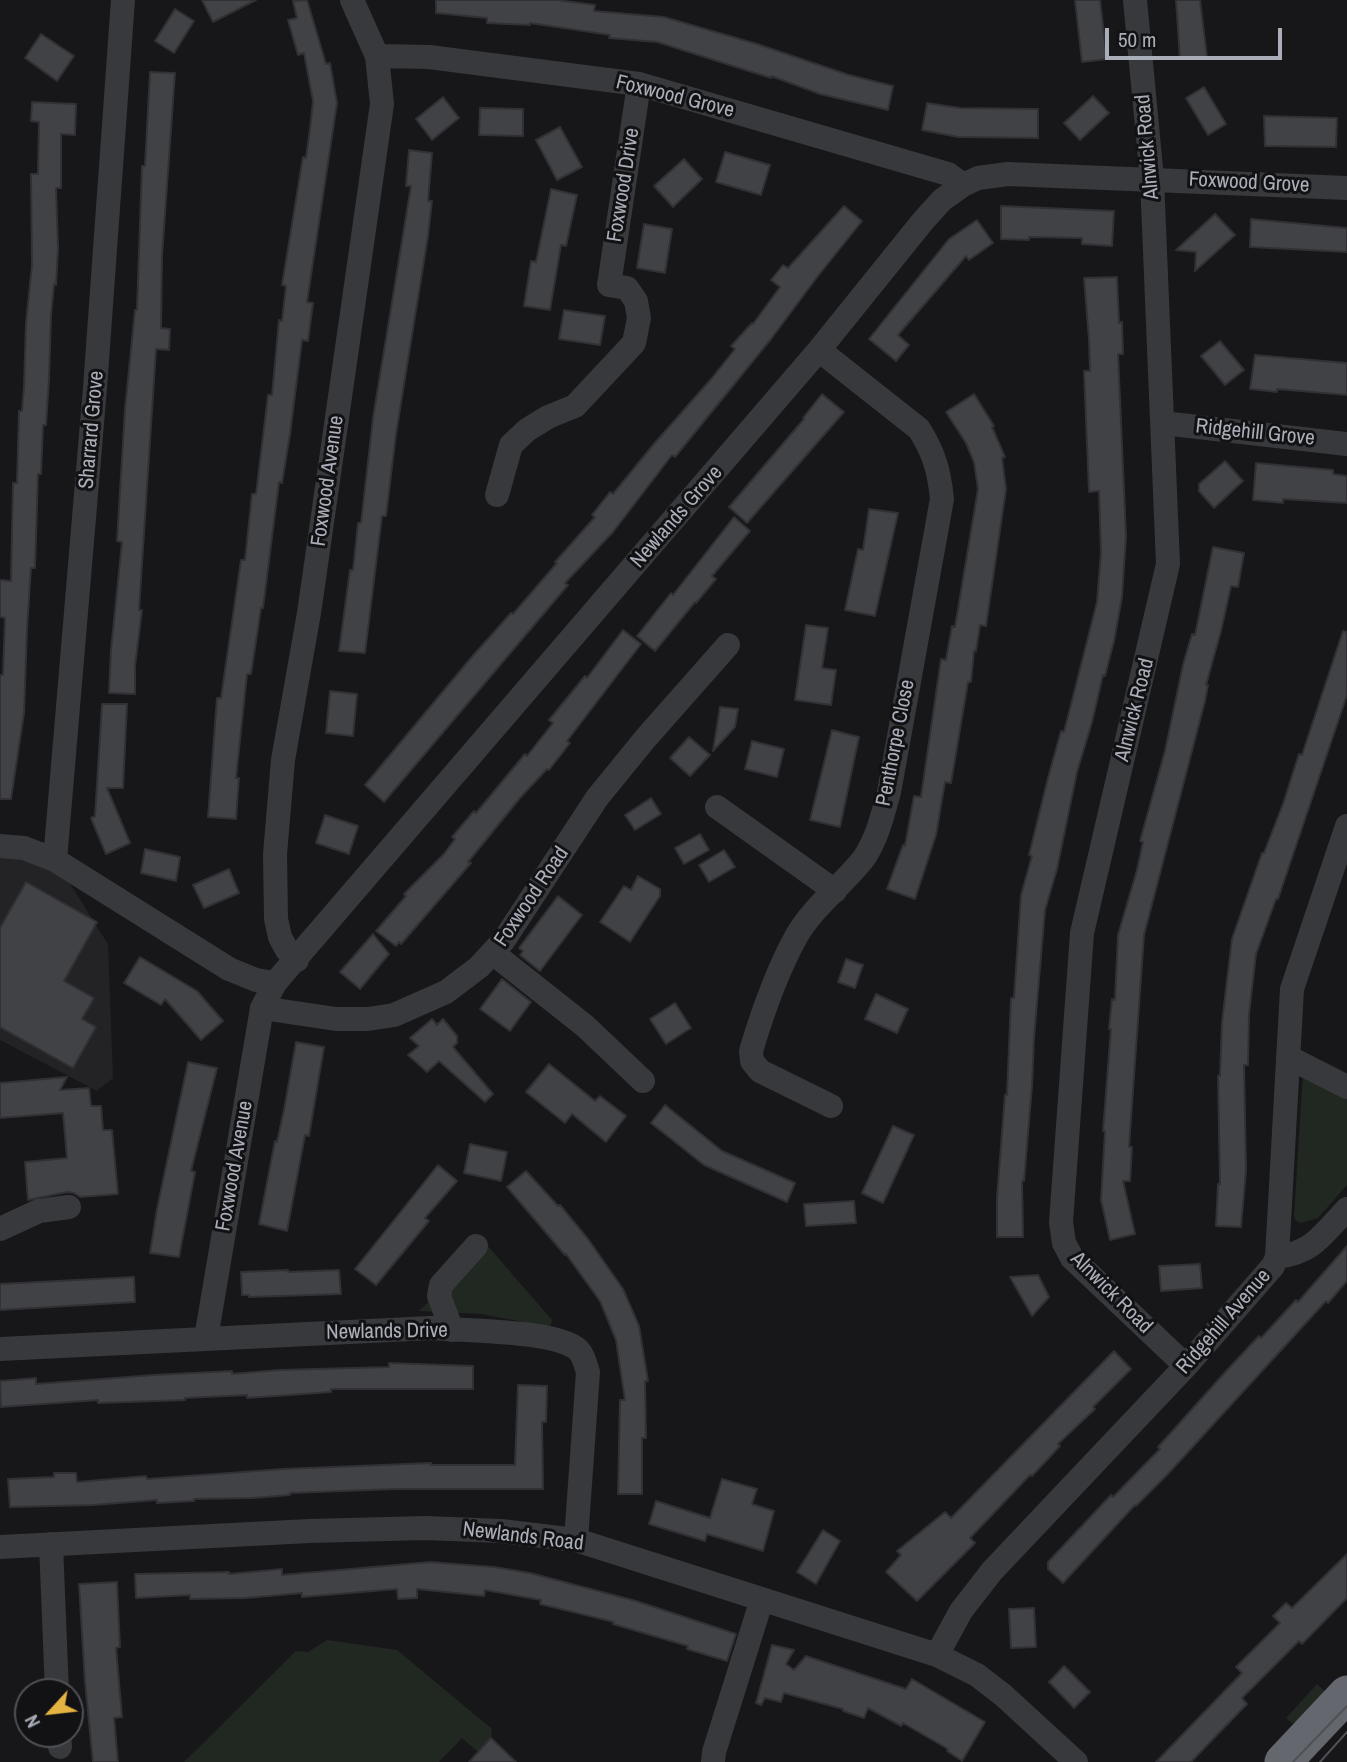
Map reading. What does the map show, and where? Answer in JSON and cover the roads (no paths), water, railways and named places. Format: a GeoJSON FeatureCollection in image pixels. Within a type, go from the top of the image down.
{"type":"FeatureCollection","features":[{"type":"Feature","properties":{"kind":"highway"},"geometry":{"type":"LineString","coordinates":[[1283,1762],[1347,1694]]}},
{"type":"Feature","properties":{"kind":"street","name":"Sharrard Grove"},"geometry":{"type":"LineString","coordinates":[[55,860],[95,388],[123,0]]}},
{"type":"Feature","properties":{"kind":"street","name":"Foxwood Avenue"},"geometry":{"type":"LineString","coordinates":[[298,960],[287,950],[280,937],[276,919],[275,854],[282,773],[309,613],[382,104],[377,56],[352,0]]}},
{"type":"Feature","properties":{"kind":"street","name":"Alnwick Road"},"geometry":{"type":"LineString","coordinates":[[1135,0],[1152,178],[1168,564],[1082,933],[1061,1222],[1064,1243],[1072,1258],[1186,1366]]}},
{"type":"Feature","properties":{"kind":"street","name":"Foxwood Grove"},"geometry":{"type":"LineString","coordinates":[[377,56],[429,57],[639,84],[948,174],[963,185]]}},
{"type":"Feature","properties":{"kind":"street","name":"Foxwood Drive"},"geometry":{"type":"LineString","coordinates":[[497,495],[511,445],[527,430],[548,417],[575,406],[635,343],[639,318],[636,301],[628,288],[609,285],[639,84]]}},
{"type":"Feature","properties":{"kind":"street","name":"Newlands Grove"},"geometry":{"type":"LineString","coordinates":[[269,995],[819,350],[942,200],[978,178],[1008,174],[1152,178]]}},
{"type":"Feature","properties":{"kind":"street","name":"Foxwood Grove"},"geometry":{"type":"LineString","coordinates":[[1152,178],[1347,188]]}},
{"type":"Feature","properties":{"kind":"street","name":"Penthorpe Close"},"geometry":{"type":"LineString","coordinates":[[819,350],[919,429],[930,445],[940,471],[942,499],[889,792],[879,827],[865,856],[815,910],[797,935],[751,1051],[752,1062],[760,1071],[831,1106]]}},
{"type":"Feature","properties":{"kind":"street","name":"Ridgehill Grove"},"geometry":{"type":"LineString","coordinates":[[1163,423],[1347,444]]}},
{"type":"Feature","properties":{"kind":"street","name":"Foxwood Road"},"geometry":{"type":"LineString","coordinates":[[0,845],[24,848],[55,860],[229,969],[256,980],[269,995],[336,1019],[368,1019],[394,1015],[446,992],[494,954],[597,798],[728,645]]}},
{"type":"Feature","properties":{"kind":"street"},"geometry":{"type":"LineString","coordinates":[[717,807],[835,891]]}},
{"type":"Feature","properties":{"kind":"street","name":"Ridgehill Avenue"},"geometry":{"type":"LineString","coordinates":[[937,1655],[961,1611],[992,1571],[1186,1366],[1273,1266],[1277,1257],[1292,989],[1347,826]]}},
{"type":"Feature","properties":{"kind":"street"},"geometry":{"type":"LineString","coordinates":[[494,954],[585,1026],[643,1081]]}},
{"type":"Feature","properties":{"kind":"street","name":"Foxwood Avenue"},"geometry":{"type":"LineString","coordinates":[[206,1338],[269,995]]}},
{"type":"Feature","properties":{"kind":"street"},"geometry":{"type":"LineString","coordinates":[[1288,1057],[1347,1087]]}},
{"type":"Feature","properties":{"kind":"street"},"geometry":{"type":"LineString","coordinates":[[0,1229],[39,1211],[69,1207]]}},
{"type":"Feature","properties":{"kind":"street"},"geometry":{"type":"LineString","coordinates":[[1277,1257],[1297,1255],[1312,1245],[1347,1209]]}},
{"type":"Feature","properties":{"kind":"street"},"geometry":{"type":"LineString","coordinates":[[452,1330],[439,1296],[441,1285],[476,1246]]}},
{"type":"Feature","properties":{"kind":"street","name":"Newlands Drive"},"geometry":{"type":"LineString","coordinates":[[0,1349],[431,1328],[535,1336],[566,1343],[578,1350],[588,1372],[576,1540]]}},
{"type":"Feature","properties":{"kind":"street","name":"Newlands Road"},"geometry":{"type":"LineString","coordinates":[[0,1547],[309,1531],[426,1528],[501,1531],[576,1540],[937,1655],[977,1675],[995,1688],[1076,1762]]}},
{"type":"Feature","properties":{"kind":"street"},"geometry":{"type":"LineString","coordinates":[[51,1545],[56,1678]]}},
{"type":"Feature","properties":{"kind":"street"},"geometry":{"type":"LineString","coordinates":[[713,1762],[713,1752],[762,1599]]}},
{"type":"Feature","properties":{"kind":"tram line"},"geometry":{"type":"LineString","coordinates":[[1293,1762],[1347,1706]]}},
{"type":"Feature","properties":{"kind":"tram line"},"geometry":{"type":"LineString","coordinates":[[1320,1762],[1347,1732]]}}]}
